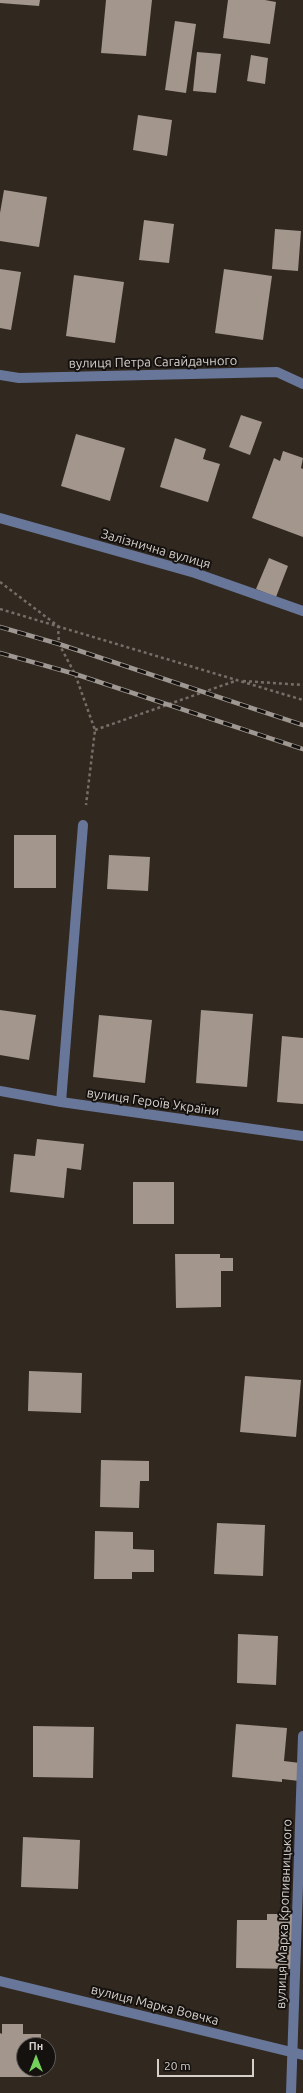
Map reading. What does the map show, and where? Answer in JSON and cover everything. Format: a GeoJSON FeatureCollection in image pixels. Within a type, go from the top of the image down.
{"type":"FeatureCollection","features":[{"type":"Feature","properties":{"kind":"street","name":"вулиця Петра Сагайдачного"},"geometry":{"type":"LineString","coordinates":[[0,376],[19,378],[277,372],[303,384]]}},
{"type":"Feature","properties":{"kind":"street","name":"Залізнична вулиця"},"geometry":{"type":"LineString","coordinates":[[0,518],[195,573],[303,611]]}},
{"type":"Feature","properties":{"kind":"street"},"geometry":{"type":"LineString","coordinates":[[61,1102],[83,825]]}},
{"type":"Feature","properties":{"kind":"street","name":"вулиця Героїв України"},"geometry":{"type":"LineString","coordinates":[[0,1091],[61,1102],[303,1136]]}},
{"type":"Feature","properties":{"kind":"street","name":"вулиця Марка Кропивницького"},"geometry":{"type":"LineString","coordinates":[[291,2093],[303,1736]]}},
{"type":"Feature","properties":{"kind":"street","name":"вулиця Марка Вовчка"},"geometry":{"type":"LineString","coordinates":[[0,1981],[303,2055]]}},
{"type":"Feature","properties":{"kind":"path"},"geometry":{"type":"LineString","coordinates":[[0,582],[58,626],[59,644],[76,674],[95,730],[83,825]]}},
{"type":"Feature","properties":{"kind":"path"},"geometry":{"type":"LineString","coordinates":[[0,609],[303,700]]}},
{"type":"Feature","properties":{"kind":"path"},"geometry":{"type":"LineString","coordinates":[[95,730],[238,680],[303,685]]}},
{"type":"Feature","properties":{"kind":"building"},"geometry":{"type":"Polygon","coordinates":[[[0,0],[40,0],[39,6],[0,3],[0,0]]]}},
{"type":"Feature","properties":{"kind":"building"},"geometry":{"type":"Polygon","coordinates":[[[106,0],[152,0],[146,56],[101,53],[106,0]]]}},
{"type":"Feature","properties":{"kind":"building"},"geometry":{"type":"Polygon","coordinates":[[[228,0],[265,0],[276,2],[270,44],[223,38],[228,0]]]}},
{"type":"Feature","properties":{"kind":"building"},"geometry":{"type":"Polygon","coordinates":[[[175,21],[196,24],[186,93],[165,90],[175,21]]]}},
{"type":"Feature","properties":{"kind":"building"},"geometry":{"type":"Polygon","coordinates":[[[197,52],[221,54],[216,93],[193,91],[197,52]]]}},
{"type":"Feature","properties":{"kind":"building"},"geometry":{"type":"Polygon","coordinates":[[[251,55],[268,58],[265,84],[247,81],[251,55]]]}},
{"type":"Feature","properties":{"kind":"building"},"geometry":{"type":"Polygon","coordinates":[[[138,115],[172,120],[167,156],[133,150],[138,115]]]}},
{"type":"Feature","properties":{"kind":"building"},"geometry":{"type":"Polygon","coordinates":[[[4,190],[47,197],[39,247],[0,241],[0,213],[4,190]]]}},
{"type":"Feature","properties":{"kind":"building"},"geometry":{"type":"Polygon","coordinates":[[[144,220],[174,224],[169,263],[139,260],[144,220]]]}},
{"type":"Feature","properties":{"kind":"building"},"geometry":{"type":"Polygon","coordinates":[[[275,229],[301,231],[298,271],[272,269],[275,229]]]}},
{"type":"Feature","properties":{"kind":"building"},"geometry":{"type":"Polygon","coordinates":[[[0,269],[21,272],[11,330],[0,328],[0,269]]]}},
{"type":"Feature","properties":{"kind":"building"},"geometry":{"type":"Polygon","coordinates":[[[224,269],[272,276],[263,340],[215,333],[224,269]]]}},
{"type":"Feature","properties":{"kind":"building"},"geometry":{"type":"Polygon","coordinates":[[[74,275],[124,282],[115,343],[66,336],[74,275]]]}},
{"type":"Feature","properties":{"kind":"building"},"geometry":{"type":"Polygon","coordinates":[[[241,415],[262,422],[250,455],[229,447],[241,415]]]}},
{"type":"Feature","properties":{"kind":"building"},"geometry":{"type":"Polygon","coordinates":[[[76,434],[125,448],[110,501],[61,486],[76,434]]]}},
{"type":"Feature","properties":{"kind":"building"},"geometry":{"type":"Polygon","coordinates":[[[175,438],[206,449],[203,459],[220,464],[208,502],[160,487],[175,438]]]}},
{"type":"Feature","properties":{"kind":"building"},"geometry":{"type":"Polygon","coordinates":[[[283,451],[303,458],[301,468],[303,469],[303,537],[252,518],[274,458],[280,461],[283,451]]]}},
{"type":"Feature","properties":{"kind":"building"},"geometry":{"type":"Polygon","coordinates":[[[269,558],[288,566],[276,597],[256,589],[269,558]]]}},
{"type":"Feature","properties":{"kind":"building"},"geometry":{"type":"Polygon","coordinates":[[[14,835],[56,835],[56,888],[14,888],[14,835]]]}},
{"type":"Feature","properties":{"kind":"building"},"geometry":{"type":"Polygon","coordinates":[[[109,855],[150,857],[148,891],[107,889],[109,855]]]}},
{"type":"Feature","properties":{"kind":"building"},"geometry":{"type":"Polygon","coordinates":[[[0,1010],[36,1015],[29,1060],[0,1055],[0,1010]]]}},
{"type":"Feature","properties":{"kind":"building"},"geometry":{"type":"Polygon","coordinates":[[[201,1010],[253,1014],[247,1087],[196,1083],[201,1010]]]}},
{"type":"Feature","properties":{"kind":"building"},"geometry":{"type":"Polygon","coordinates":[[[99,1015],[152,1020],[145,1083],[93,1077],[99,1015]]]}},
{"type":"Feature","properties":{"kind":"building"},"geometry":{"type":"Polygon","coordinates":[[[282,1036],[303,1038],[303,1104],[277,1102],[282,1036]]]}},
{"type":"Feature","properties":{"kind":"building"},"geometry":{"type":"Polygon","coordinates":[[[37,1139],[84,1144],[81,1170],[67,1168],[64,1198],[10,1192],[14,1154],[35,1156],[37,1139]]]}},
{"type":"Feature","properties":{"kind":"building"},"geometry":{"type":"Polygon","coordinates":[[[133,1182],[174,1182],[174,1224],[133,1224],[133,1182]]]}},
{"type":"Feature","properties":{"kind":"building"},"geometry":{"type":"Polygon","coordinates":[[[175,1254],[220,1254],[220,1258],[233,1258],[233,1271],[221,1271],[221,1307],[176,1308],[175,1254]]]}},
{"type":"Feature","properties":{"kind":"building"},"geometry":{"type":"Polygon","coordinates":[[[29,1371],[82,1373],[81,1413],[28,1411],[29,1371]]]}},
{"type":"Feature","properties":{"kind":"building"},"geometry":{"type":"Polygon","coordinates":[[[245,1376],[301,1380],[296,1437],[240,1432],[245,1376]]]}},
{"type":"Feature","properties":{"kind":"building"},"geometry":{"type":"Polygon","coordinates":[[[101,1460],[149,1461],[149,1481],[140,1481],[139,1508],[100,1507],[101,1460]]]}},
{"type":"Feature","properties":{"kind":"building"},"geometry":{"type":"Polygon","coordinates":[[[217,1523],[265,1525],[263,1576],[214,1574],[217,1523]]]}},
{"type":"Feature","properties":{"kind":"building"},"geometry":{"type":"Polygon","coordinates":[[[95,1531],[133,1532],[133,1549],[154,1550],[154,1572],[132,1572],[132,1579],[94,1579],[95,1531]]]}},
{"type":"Feature","properties":{"kind":"building"},"geometry":{"type":"Polygon","coordinates":[[[238,1634],[278,1636],[276,1685],[237,1683],[238,1634]]]}},
{"type":"Feature","properties":{"kind":"building"},"geometry":{"type":"Polygon","coordinates":[[[236,1724],[287,1728],[284,1761],[300,1763],[299,1781],[282,1779],[282,1782],[232,1777],[236,1724]]]}},
{"type":"Feature","properties":{"kind":"building"},"geometry":{"type":"Polygon","coordinates":[[[33,1726],[94,1727],[93,1778],[33,1777],[33,1726]]]}},
{"type":"Feature","properties":{"kind":"building"},"geometry":{"type":"Polygon","coordinates":[[[23,1837],[80,1840],[78,1889],[21,1887],[23,1837]]]}},
{"type":"Feature","properties":{"kind":"building"},"geometry":{"type":"Polygon","coordinates":[[[267,1914],[292,1914],[292,1969],[236,1968],[237,1920],[267,1920],[267,1914]]]}},
{"type":"Feature","properties":{"kind":"building"},"geometry":{"type":"Polygon","coordinates":[[[2,2024],[23,2024],[23,2034],[41,2034],[41,2037],[16,2037],[16,2077],[0,2077],[0,2033],[2,2034],[2,2024]]]}},
{"type":"Feature","properties":{"kind":"railway"},"geometry":{"type":"LineString","coordinates":[[0,627],[59,644],[303,725]]}},
{"type":"Feature","properties":{"kind":"railway"},"geometry":{"type":"LineString","coordinates":[[0,653],[75,674],[303,749]]}}]}
